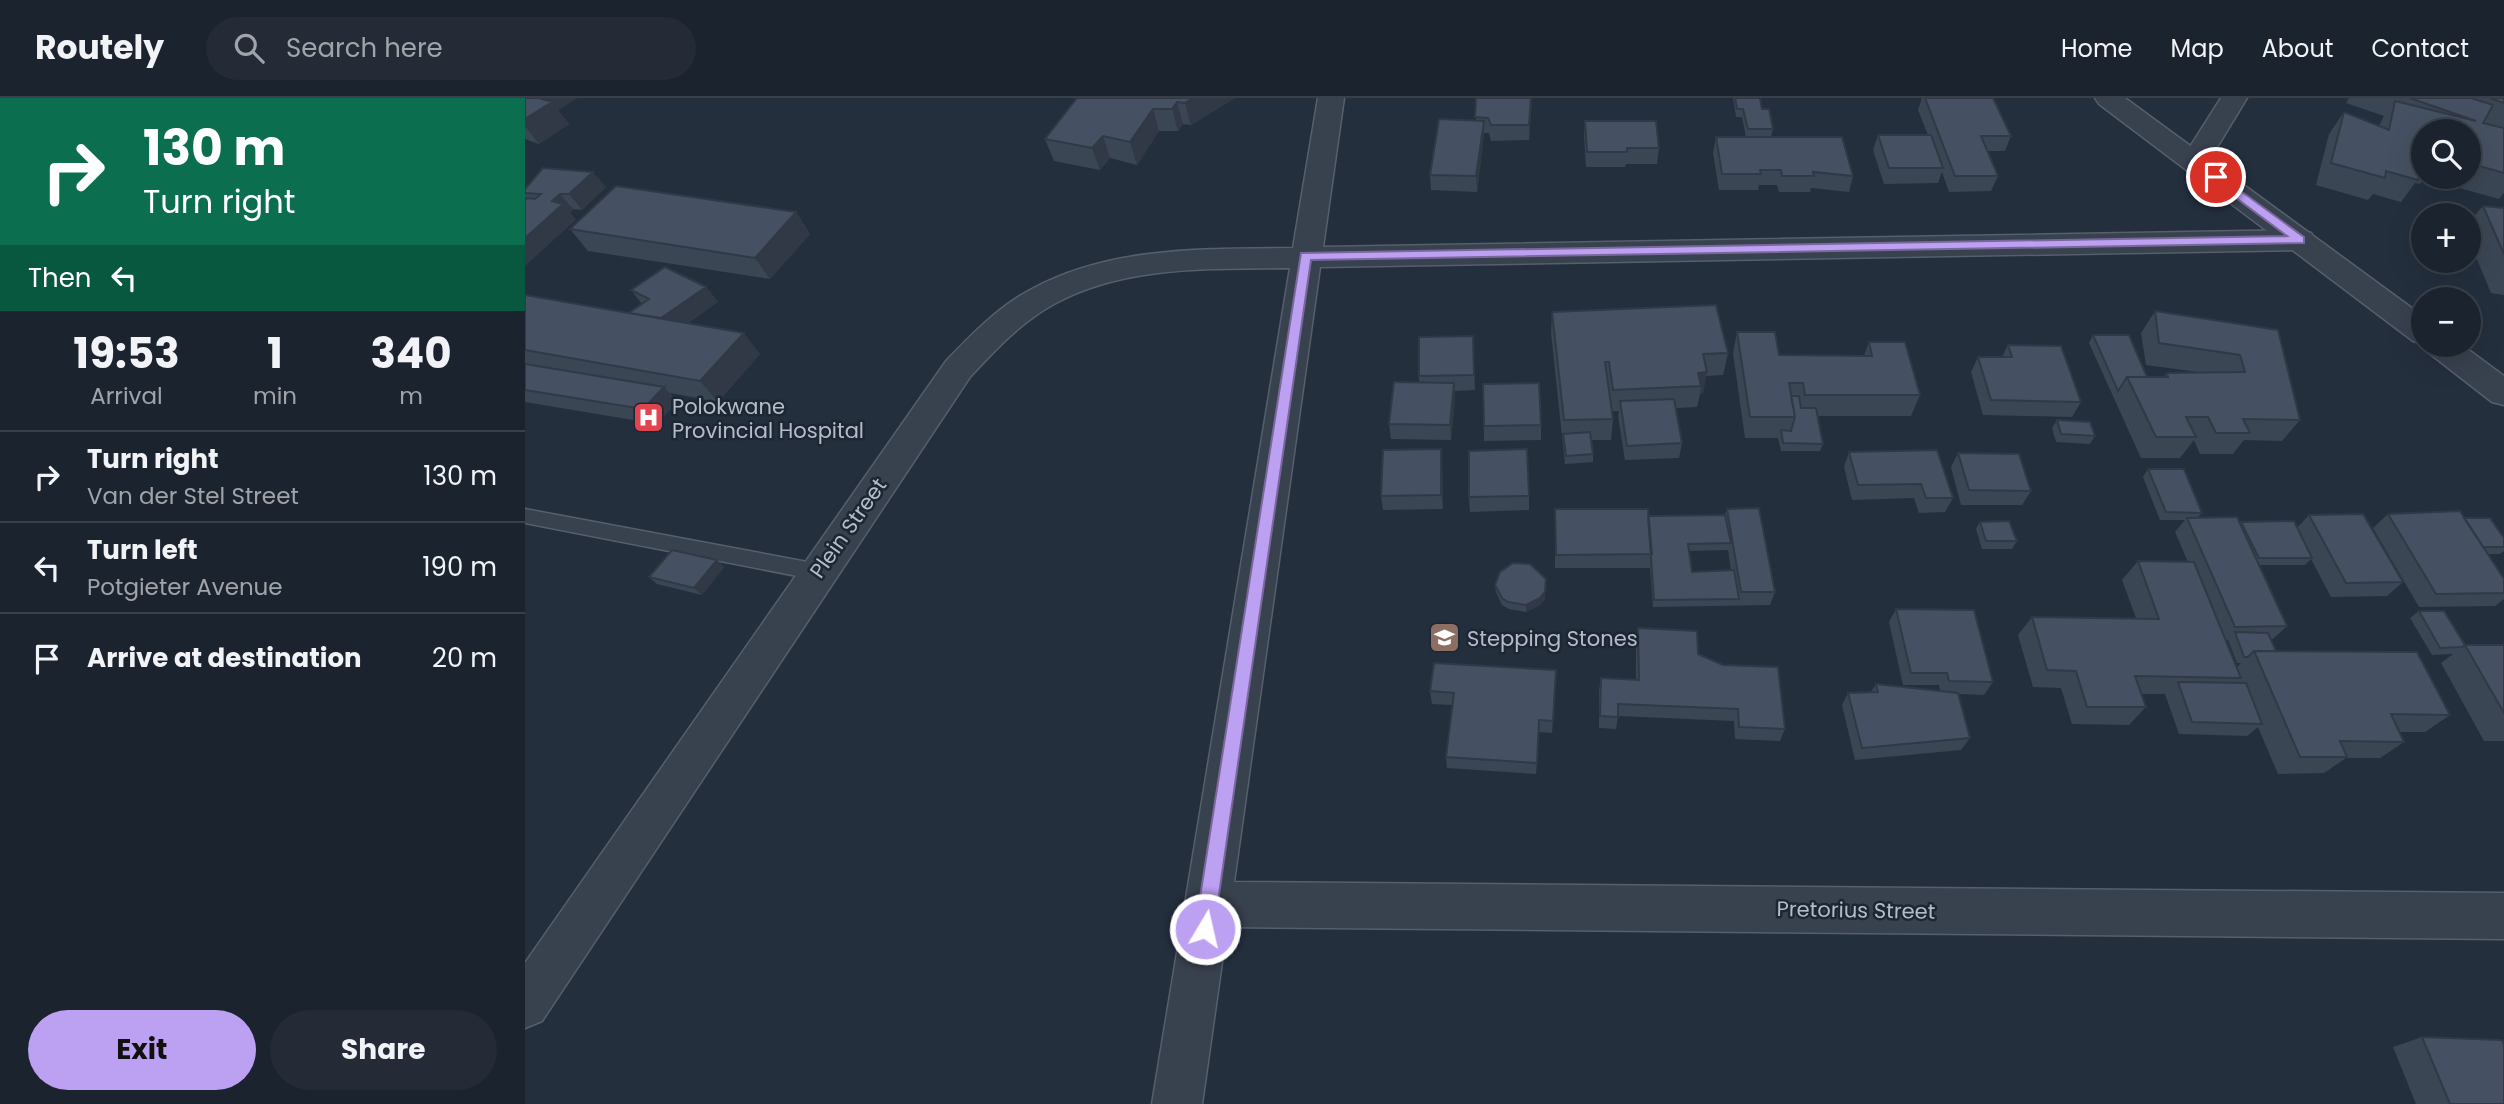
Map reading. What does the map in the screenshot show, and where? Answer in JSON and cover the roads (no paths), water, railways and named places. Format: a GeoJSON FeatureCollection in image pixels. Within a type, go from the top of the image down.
{"type":"FeatureCollection","features":[{"type":"Feature","properties":{"kind":"street"},"geometry":{"type":"LineString","coordinates":[[1177,1104],[1331,98]]}},
{"type":"Feature","properties":{"kind":"street"},"geometry":{"type":"LineString","coordinates":[[2108,98],[2411,323]]}},
{"type":"Feature","properties":{"kind":"street"},"geometry":{"type":"LineString","coordinates":[[2195,161],[2234,98]]}},
{"type":"Feature","properties":{"kind":"street","name":"Plein Street"},"geometry":{"type":"LineString","coordinates":[[525,1004],[958,369],[990,334],[1021,309],[1065,283],[1097,272],[1206,258],[2300,240]]}},
{"type":"Feature","properties":{"kind":"street"},"geometry":{"type":"LineString","coordinates":[[2456,357],[2504,393]]}},
{"type":"Feature","properties":{"kind":"street","name":"Pretorius Street"},"geometry":{"type":"LineString","coordinates":[[1208,904],[2504,916]]}},
{"type":"Feature","properties":{"kind":"lane"},"geometry":{"type":"LineString","coordinates":[[525,516],[818,572]]}},
{"type":"Feature","properties":{"kind":"place","name":"Polokwane Provincial Hospital"},"geometry":{"type":"Point","coordinates":[649,418]}},
{"type":"Feature","properties":{"kind":"place","name":"Stepping Stones"},"geometry":{"type":"Point","coordinates":[1444,638]}}]}
